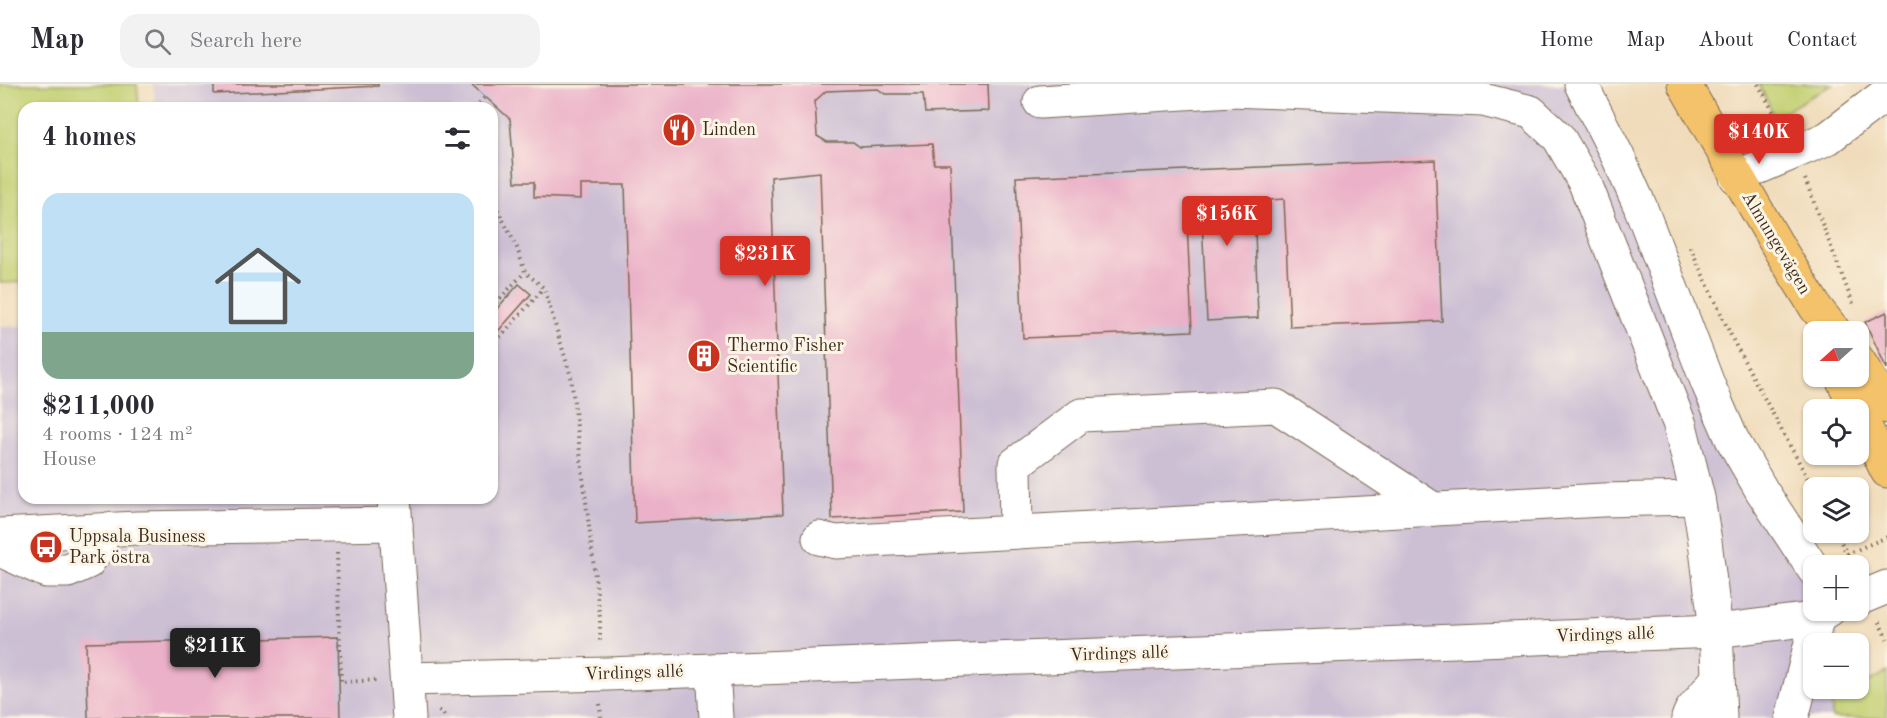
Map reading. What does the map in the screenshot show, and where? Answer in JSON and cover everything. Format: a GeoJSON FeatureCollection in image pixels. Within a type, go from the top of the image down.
{"type":"FeatureCollection","features":[{"type":"Feature","properties":{"kind":"main road","name":"Almungevägen"},"geometry":{"type":"LineString","coordinates":[[1684,84],[1736,177],[1832,320]]}},
{"type":"Feature","properties":{"kind":"main road"},"geometry":{"type":"LineString","coordinates":[[1869,378],[1887,407]]}},
{"type":"Feature","properties":{"kind":"main road"},"geometry":{"type":"LineString","coordinates":[[1869,434],[1887,471]]}},
{"type":"Feature","properties":{"kind":"street"},"geometry":{"type":"LineString","coordinates":[[1581,84],[1640,206],[1708,384],[1732,438],[1762,491],[1804,555]]}},
{"type":"Feature","properties":{"kind":"street"},"geometry":{"type":"LineString","coordinates":[[1040,102],[1232,87],[1484,100],[1531,112],[1559,138],[1585,183],[1680,425],[1698,498],[1705,541],[1716,631],[1720,718]]}},
{"type":"Feature","properties":{"kind":"street"},"geometry":{"type":"LineString","coordinates":[[1736,177],[1828,138],[1887,93]]}},
{"type":"Feature","properties":{"kind":"street"},"geometry":{"type":"LineString","coordinates":[[1016,532],[1015,464],[1081,415],[1276,406],[1433,509]]}},
{"type":"Feature","properties":{"kind":"street"},"geometry":{"type":"LineString","coordinates":[[819,538],[836,542],[1602,500],[1698,498]]}},
{"type":"Feature","properties":{"kind":"street"},"geometry":{"type":"LineString","coordinates":[[0,535],[104,530],[327,525],[395,511],[409,718]]}},
{"type":"Feature","properties":{"kind":"street"},"geometry":{"type":"LineString","coordinates":[[0,550],[46,571],[68,571],[88,562],[99,546],[104,530]]}},
{"type":"Feature","properties":{"kind":"street"},"geometry":{"type":"LineString","coordinates":[[1869,594],[1887,587]]}},
{"type":"Feature","properties":{"kind":"street","name":"Virdings allé"},"geometry":{"type":"LineString","coordinates":[[407,679],[713,670],[1716,631],[1803,620]]}},
{"type":"Feature","properties":{"kind":"street"},"geometry":{"type":"LineString","coordinates":[[1792,718],[1822,621]]}},
{"type":"Feature","properties":{"kind":"street"},"geometry":{"type":"LineString","coordinates":[[713,670],[716,718]]}},
{"type":"Feature","properties":{"kind":"street"},"geometry":{"type":"LineString","coordinates":[[1688,718],[1718,678]]}},
{"type":"Feature","properties":{"kind":"path"},"geometry":{"type":"LineString","coordinates":[[1758,84],[1795,152],[1832,320]]}},
{"type":"Feature","properties":{"kind":"path"},"geometry":{"type":"LineString","coordinates":[[480,102],[485,97]]}},
{"type":"Feature","properties":{"kind":"path"},"geometry":{"type":"LineString","coordinates":[[498,210],[516,245],[525,272],[544,288],[571,376],[600,618],[601,718]]}},
{"type":"Feature","properties":{"kind":"path"},"geometry":{"type":"LineString","coordinates":[[1686,236],[1734,342],[1807,477]]}},
{"type":"Feature","properties":{"kind":"path"},"geometry":{"type":"LineString","coordinates":[[498,301],[525,272]]}},
{"type":"Feature","properties":{"kind":"path"},"geometry":{"type":"LineString","coordinates":[[498,339],[544,288]]}},
{"type":"Feature","properties":{"kind":"path"},"geometry":{"type":"LineString","coordinates":[[327,525],[336,539],[341,682],[407,679]]}},
{"type":"Feature","properties":{"kind":"path"},"geometry":{"type":"LineString","coordinates":[[1842,543],[1847,554],[1887,537]]}},
{"type":"Feature","properties":{"kind":"shaded area"},"geometry":{"type":"Polygon","coordinates":[[[153,84],[1581,84],[1671,287],[1805,555],[1803,555],[1803,621],[1837,621],[1837,633],[1803,633],[1803,699],[1833,699],[1832,718],[0,718],[0,326],[18,326],[18,504],[498,504],[498,102],[155,102],[153,84]]]}},
{"type":"Feature","properties":{"kind":"green space"},"geometry":{"type":"Polygon","coordinates":[[[0,84],[137,84],[138,102],[18,102],[18,282],[0,283],[0,84]]]}},
{"type":"Feature","properties":{"kind":"green space"},"geometry":{"type":"Polygon","coordinates":[[[1759,84],[1833,84],[1775,117],[1759,84]]]}},
{"type":"Feature","properties":{"kind":"green space"},"geometry":{"type":"Polygon","coordinates":[[[1887,672],[1887,718],[1832,718],[1832,700],[1869,699],[1869,682],[1887,672]]]}},
{"type":"Feature","properties":{"kind":"building"},"geometry":{"type":"Polygon","coordinates":[[[214,84],[378,84],[378,86],[214,94],[214,84]]]}},
{"type":"Feature","properties":{"kind":"building","name":"Thermo Fisher Scientific"},"geometry":{"type":"Polygon","coordinates":[[[471,84],[988,84],[989,111],[925,113],[923,94],[885,94],[878,89],[826,91],[815,101],[817,136],[827,142],[853,142],[860,147],[932,144],[934,164],[950,164],[963,512],[832,519],[820,172],[771,177],[783,514],[635,523],[625,185],[581,185],[581,199],[534,197],[534,182],[515,182],[510,119],[498,108],[498,102],[491,102],[471,84]]]}},
{"type":"Feature","properties":{"kind":"building"},"geometry":{"type":"Polygon","coordinates":[[[1435,160],[1442,321],[1290,327],[1284,199],[1254,201],[1258,318],[1207,321],[1201,200],[1186,200],[1192,331],[1023,338],[1016,177],[1435,160]]]}},
{"type":"Feature","properties":{"kind":"building"},"geometry":{"type":"Polygon","coordinates":[[[519,284],[531,294],[498,331],[498,307],[519,284]]]}},
{"type":"Feature","properties":{"kind":"building"},"geometry":{"type":"Polygon","coordinates":[[[1887,312],[1887,369],[1869,331],[1867,321],[1887,312]]]}},
{"type":"Feature","properties":{"kind":"building"},"geometry":{"type":"Polygon","coordinates":[[[338,637],[340,718],[88,718],[86,643],[338,637]]]}},
{"type":"Feature","properties":{"kind":"place","name":"Linden"},"geometry":{"type":"Point","coordinates":[679,130]}},
{"type":"Feature","properties":{"kind":"place","name":"Thermo Fisher Scientific"},"geometry":{"type":"Point","coordinates":[704,356]}},
{"type":"Feature","properties":{"kind":"place","name":"Uppsala Business Park östra"},"geometry":{"type":"Point","coordinates":[46,547]}}]}
